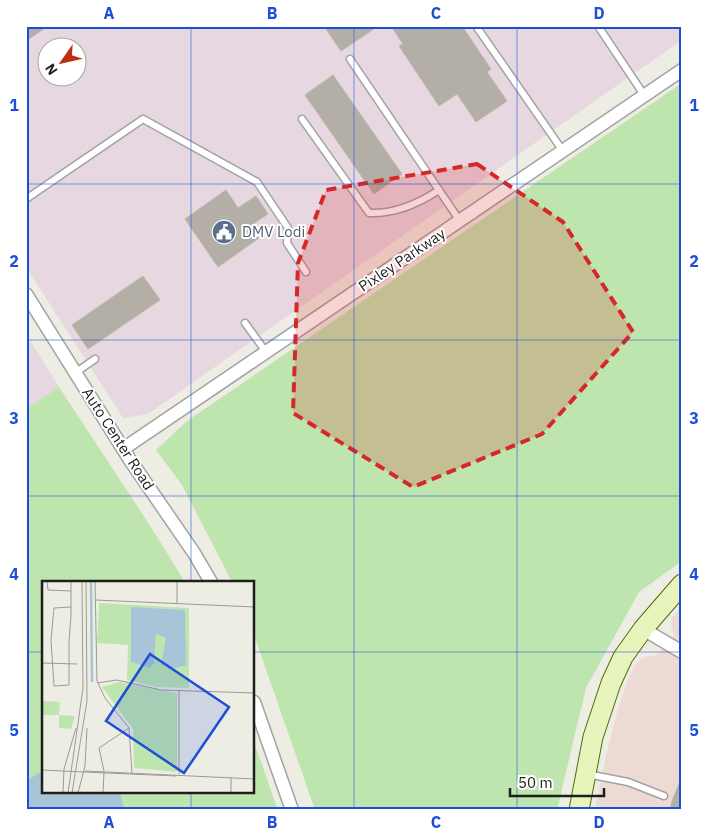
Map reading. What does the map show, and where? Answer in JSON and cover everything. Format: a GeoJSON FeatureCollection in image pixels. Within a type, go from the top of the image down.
{"type":"FeatureCollection","features":[{"type":"Feature","properties":{"kind":"street","name":"Pixley Parkway"},"geometry":{"type":"LineString","coordinates":[[123,449],[682,70]]}},
{"type":"Feature","properties":{"kind":"street","name":"Auto Center Road"},"geometry":{"type":"LineString","coordinates":[[26,294],[123,449],[194,553],[210,581]]}},
{"type":"Feature","properties":{"kind":"street"},"geometry":{"type":"LineString","coordinates":[[579,810],[593,737],[611,683],[623,658],[642,629],[682,584]]}},
{"type":"Feature","properties":{"kind":"street"},"geometry":{"type":"LineString","coordinates":[[642,629],[682,652]]}},
{"type":"Feature","properties":{"kind":"street"},"geometry":{"type":"LineString","coordinates":[[255,705],[292,810]]}},
{"type":"Feature","properties":{"kind":"lane"},"geometry":{"type":"LineString","coordinates":[[476,26],[563,151]]}},
{"type":"Feature","properties":{"kind":"lane"},"geometry":{"type":"LineString","coordinates":[[598,26],[644,95]]}},
{"type":"Feature","properties":{"kind":"lane"},"geometry":{"type":"LineString","coordinates":[[350,59],[460,220]]}},
{"type":"Feature","properties":{"kind":"lane"},"geometry":{"type":"LineString","coordinates":[[26,199],[143,119],[257,182],[288,228],[287,243],[306,272]]}},
{"type":"Feature","properties":{"kind":"lane"},"geometry":{"type":"LineString","coordinates":[[302,119],[369,213],[384,213],[422,202],[439,190]]}},
{"type":"Feature","properties":{"kind":"lane"},"geometry":{"type":"LineString","coordinates":[[245,323],[266,352]]}},
{"type":"Feature","properties":{"kind":"lane"},"geometry":{"type":"LineString","coordinates":[[75,373],[94,359]]}},
{"type":"Feature","properties":{"kind":"lane"},"geometry":{"type":"LineString","coordinates":[[586,774],[628,782],[664,796]]}},
{"type":"Feature","properties":{"kind":"highlighted area"},"geometry":{"type":"Polygon","coordinates":[[[477,164],[563,222],[633,332],[542,434],[413,487],[293,413],[298,263],[326,190],[477,164]]]}},
{"type":"Feature","properties":{"kind":"shaded area"},"geometry":{"type":"Polygon","coordinates":[[[26,26],[682,26],[682,40],[148,414],[123,418],[26,267],[26,26]]]}},
{"type":"Feature","properties":{"kind":"shaded area"},"geometry":{"type":"Polygon","coordinates":[[[26,334],[59,387],[26,409],[26,334]]]}},
{"type":"Feature","properties":{"kind":"shaded area"},"geometry":{"type":"Polygon","coordinates":[[[682,606],[682,810],[595,810],[606,756],[628,679],[637,662],[647,656],[656,656],[675,635],[671,627],[672,618],[682,606]]]}},
{"type":"Feature","properties":{"kind":"green space"},"geometry":{"type":"Polygon","coordinates":[[[682,83],[682,561],[639,592],[586,688],[557,810],[315,810],[255,638],[255,581],[231,581],[182,485],[156,450],[187,421],[682,83]]]}},
{"type":"Feature","properties":{"kind":"green space"},"geometry":{"type":"Polygon","coordinates":[[[59,387],[184,581],[42,581],[42,794],[255,794],[255,745],[278,810],[26,810],[26,409],[59,387]]]}},
{"type":"Feature","properties":{"kind":"water"},"geometry":{"type":"Polygon","coordinates":[[[42,771],[42,794],[120,794],[124,810],[26,810],[26,781],[42,771]]]}},
{"type":"Feature","properties":{"kind":"building"},"geometry":{"type":"Polygon","coordinates":[[[26,26],[48,26],[26,41],[26,26]]]}},
{"type":"Feature","properties":{"kind":"building"},"geometry":{"type":"Polygon","coordinates":[[[324,26],[378,26],[341,51],[324,26]]]}},
{"type":"Feature","properties":{"kind":"building"},"geometry":{"type":"Polygon","coordinates":[[[391,26],[462,26],[491,69],[487,72],[507,101],[476,122],[457,94],[439,106],[399,46],[403,44],[391,26]]]}},
{"type":"Feature","properties":{"kind":"building"},"geometry":{"type":"Polygon","coordinates":[[[333,75],[402,174],[374,194],[305,95],[333,75]]]}},
{"type":"Feature","properties":{"kind":"building","name":"DMV Lodi"},"geometry":{"type":"Polygon","coordinates":[[[226,190],[238,208],[256,196],[268,214],[250,226],[259,238],[218,267],[185,219],[226,190]]]}},
{"type":"Feature","properties":{"kind":"building"},"geometry":{"type":"Polygon","coordinates":[[[143,276],[160,300],[88,349],[72,325],[143,276]]]}},
{"type":"Feature","properties":{"kind":"building"},"geometry":{"type":"Polygon","coordinates":[[[681,779],[682,810],[670,810],[672,801],[681,779]]]}},
{"type":"Feature","properties":{"kind":"place","name":"DMV Lodi"},"geometry":{"type":"Point","coordinates":[224,232]}}]}
